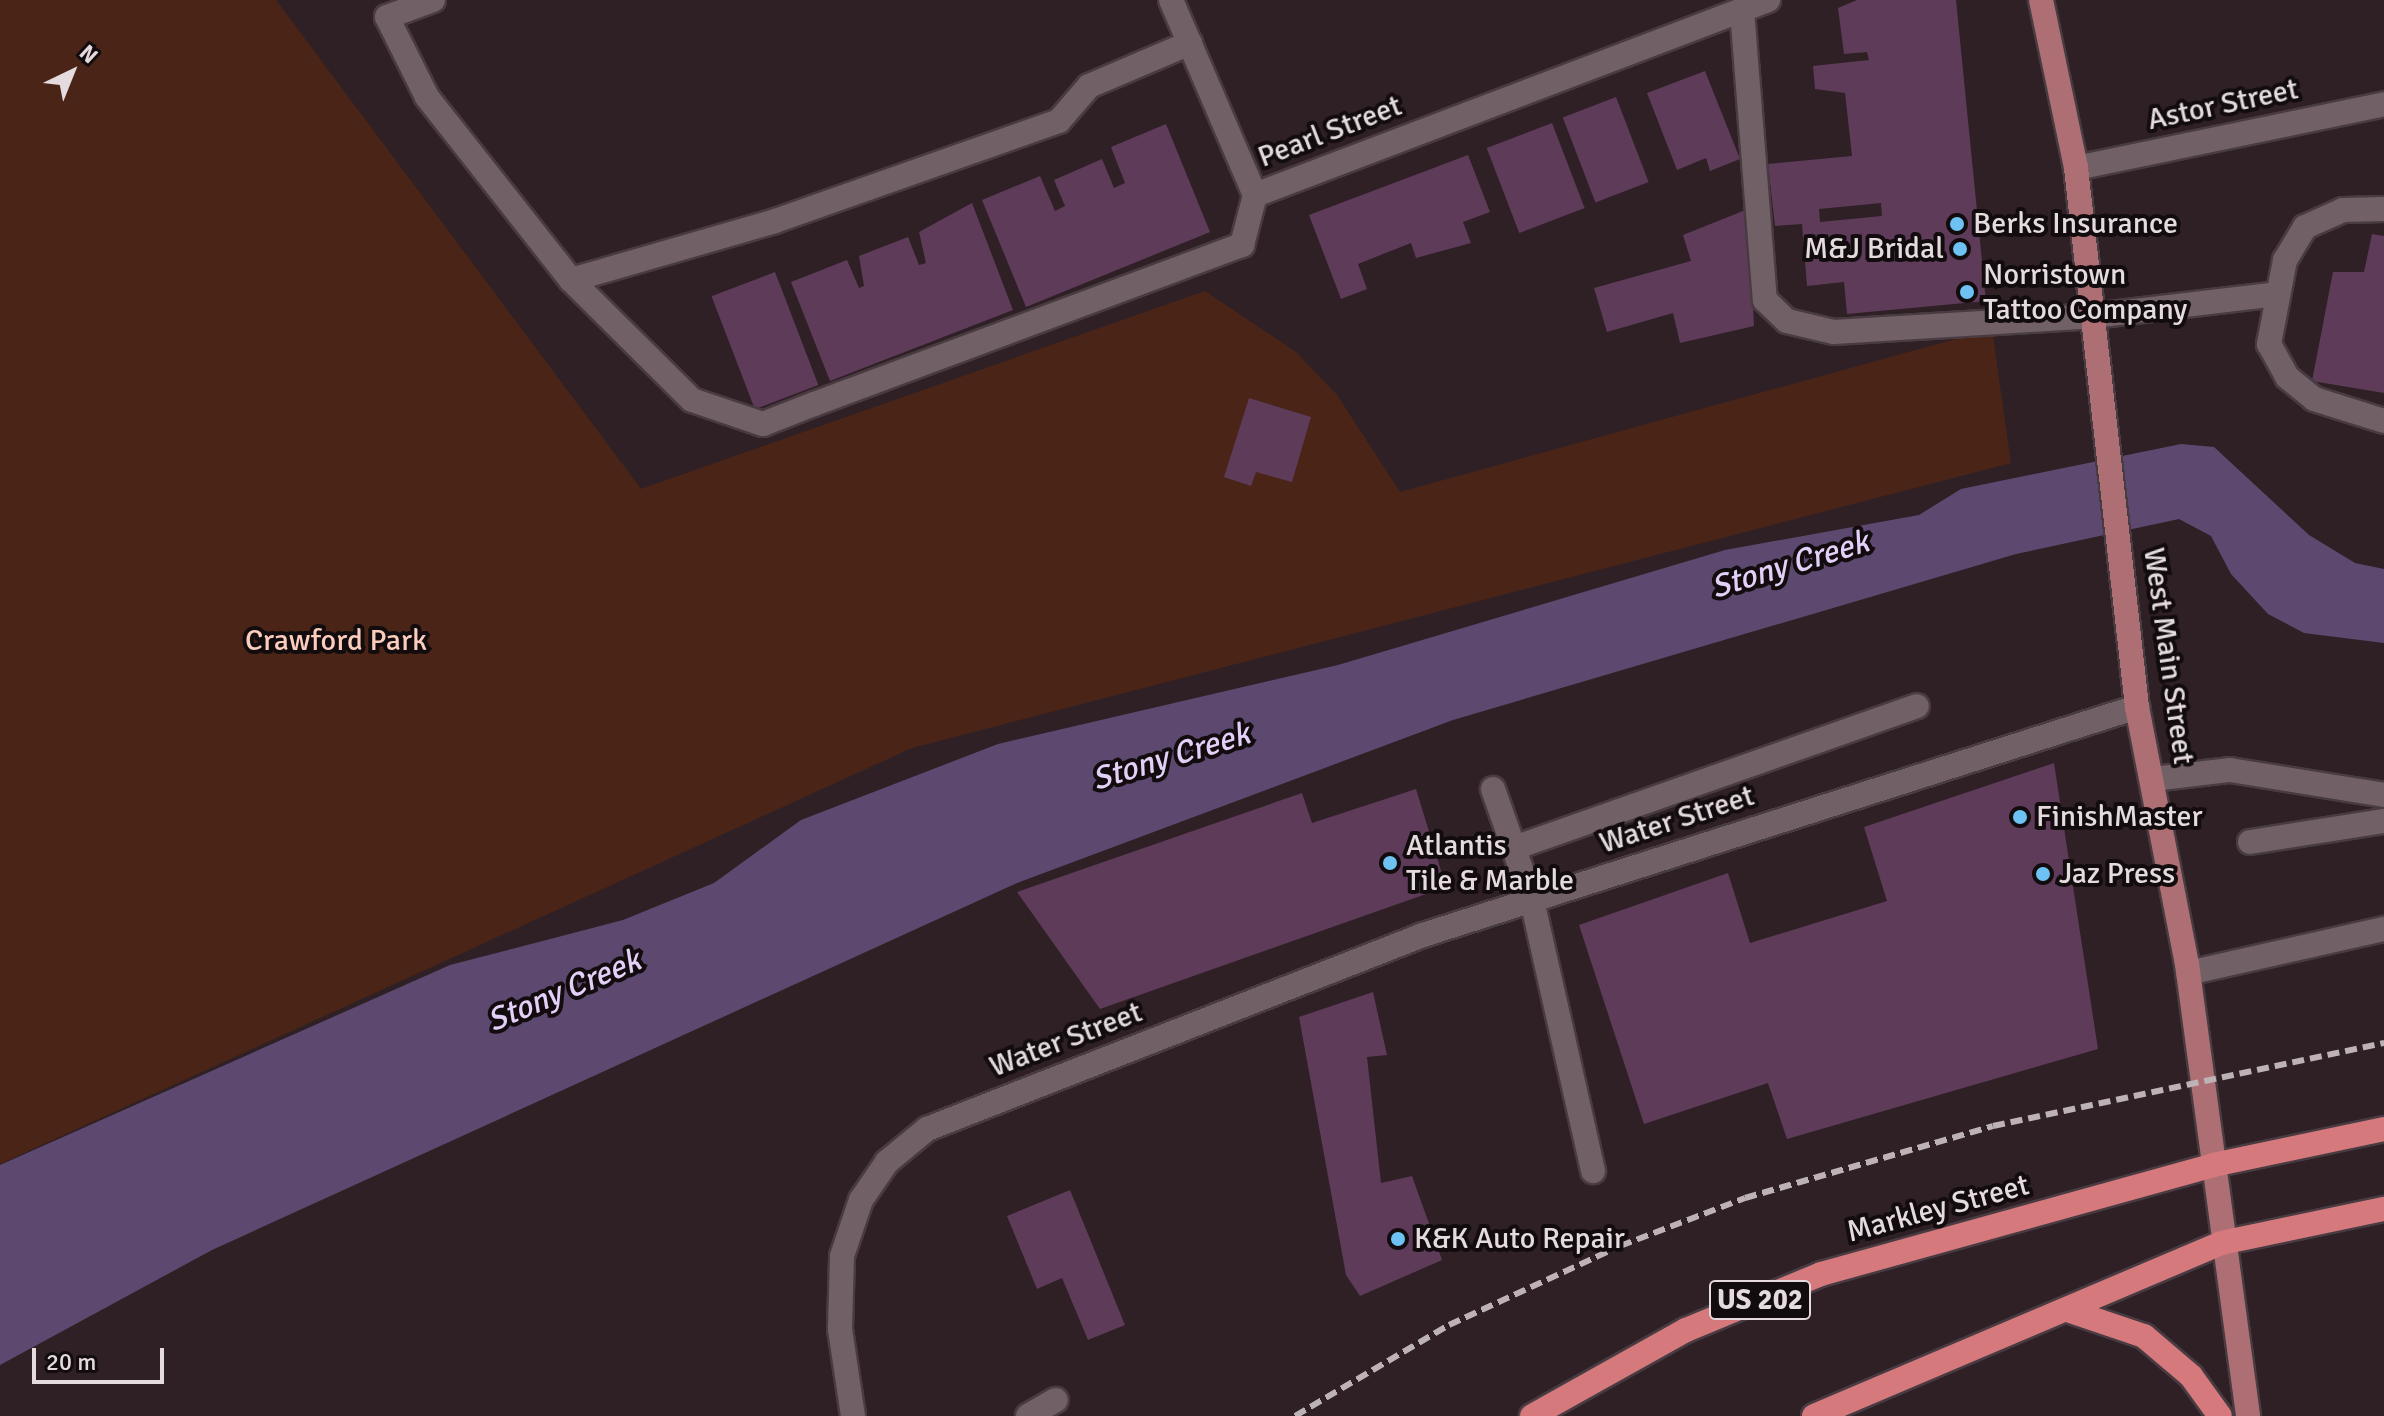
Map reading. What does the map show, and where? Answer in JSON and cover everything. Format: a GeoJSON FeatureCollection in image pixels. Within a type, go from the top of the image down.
{"type":"FeatureCollection","features":[{"type":"Feature","properties":{"kind":"highway","name":"Markley Street"},"geometry":{"type":"LineString","coordinates":[[1532,1416],[1686,1330],[1821,1274],[2213,1165],[2384,1129]]}},
{"type":"Feature","properties":{"kind":"highway"},"geometry":{"type":"LineString","coordinates":[[1814,1416],[2070,1311],[2221,1243],[2384,1209]]}},
{"type":"Feature","properties":{"kind":"highway"},"geometry":{"type":"LineString","coordinates":[[2070,1311],[2144,1336],[2191,1376],[2220,1416]]}},
{"type":"Feature","properties":{"kind":"main road","name":"West Main Street"},"geometry":{"type":"LineString","coordinates":[[2041,0],[2076,168],[2137,707],[2188,973],[2221,1243],[2248,1416]]}},
{"type":"Feature","properties":{"kind":"street"},"geometry":{"type":"LineString","coordinates":[[433,0],[387,17],[427,97],[571,280],[775,221],[1059,121],[1089,86],[1190,43]]}},
{"type":"Feature","properties":{"kind":"street"},"geometry":{"type":"LineString","coordinates":[[1171,0],[1255,195]]}},
{"type":"Feature","properties":{"kind":"street","name":"Pearl Street"},"geometry":{"type":"LineString","coordinates":[[571,280],[692,400],[763,424],[1242,245],[1255,195],[1768,0]]}},
{"type":"Feature","properties":{"kind":"street"},"geometry":{"type":"LineString","coordinates":[[1742,10],[1765,300],[1772,310],[1809,329],[1834,332],[2093,316],[2277,294]]}},
{"type":"Feature","properties":{"kind":"street","name":"Astor Street"},"geometry":{"type":"LineString","coordinates":[[2076,168],[2384,104]]}},
{"type":"Feature","properties":{"kind":"street"},"geometry":{"type":"LineString","coordinates":[[2384,209],[2343,210],[2305,227],[2285,260],[2269,344],[2287,377],[2338,411],[2384,421]]}},
{"type":"Feature","properties":{"kind":"street"},"geometry":{"type":"LineString","coordinates":[[1514,848],[1917,706]]}},
{"type":"Feature","properties":{"kind":"street","name":"Water Street"},"geometry":{"type":"LineString","coordinates":[[853,1416],[840,1329],[842,1256],[861,1200],[887,1162],[927,1129],[1423,935],[2137,707]]}},
{"type":"Feature","properties":{"kind":"street"},"geometry":{"type":"LineString","coordinates":[[2153,779],[2230,770],[2384,795]]}},
{"type":"Feature","properties":{"kind":"street"},"geometry":{"type":"LineString","coordinates":[[1493,789],[1532,900],[1593,1171]]}},
{"type":"Feature","properties":{"kind":"street"},"geometry":{"type":"LineString","coordinates":[[2250,842],[2384,821]]}},
{"type":"Feature","properties":{"kind":"street"},"geometry":{"type":"LineString","coordinates":[[2188,973],[2384,929]]}},
{"type":"Feature","properties":{"kind":"street"},"geometry":{"type":"LineString","coordinates":[[1028,1416],[1056,1400]]}},
{"type":"Feature","properties":{"kind":"green space","name":"Crawford Park"},"geometry":{"type":"Polygon","coordinates":[[[0,0],[276,0],[641,489],[1205,291],[1296,352],[1337,395],[1400,492],[1992,329],[2011,463],[912,748],[0,1164],[0,0]]]}},
{"type":"Feature","properties":{"kind":"water","name":"Stony Creek"},"geometry":{"type":"Polygon","coordinates":[[[2181,444],[2214,447],[2309,535],[2355,563],[2384,569],[2384,643],[2304,633],[2268,614],[2231,574],[2211,536],[2179,519],[2016,554],[1453,720],[1017,883],[212,1250],[0,1365],[0,1165],[450,965],[623,920],[714,883],[801,820],[998,744],[1338,665],[1725,550],[1919,515],[1961,489],[2181,444]]]}},
{"type":"Feature","properties":{"kind":"building"},"geometry":{"type":"Polygon","coordinates":[[[1857,0],[1956,0],[1986,301],[1847,314],[1844,282],[1807,286],[1802,224],[1775,226],[1768,164],[1852,156],[1845,93],[1815,89],[1813,66],[1869,60],[1867,52],[1844,54],[1838,8],[1857,0]],[[1881,203],[1819,209],[1820,222],[1882,216],[1881,203]]]}},
{"type":"Feature","properties":{"kind":"building"},"geometry":{"type":"Polygon","coordinates":[[[1705,71],[1740,159],[1710,171],[1706,158],[1677,170],[1647,93],[1705,71]]]}},
{"type":"Feature","properties":{"kind":"building"},"geometry":{"type":"Polygon","coordinates":[[[1616,97],[1649,182],[1595,202],[1563,117],[1616,97]]]}},
{"type":"Feature","properties":{"kind":"building"},"geometry":{"type":"Polygon","coordinates":[[[1552,123],[1585,208],[1519,233],[1487,148],[1552,123]]]}},
{"type":"Feature","properties":{"kind":"building"},"geometry":{"type":"Polygon","coordinates":[[[1166,124],[1210,232],[1026,307],[982,200],[1040,176],[1055,211],[1065,206],[1054,180],[1102,159],[1114,188],[1125,183],[1111,147],[1166,124]]]}},
{"type":"Feature","properties":{"kind":"building"},"geometry":{"type":"Polygon","coordinates":[[[1468,155],[1490,212],[1463,222],[1471,243],[1416,258],[1411,243],[1358,264],[1367,289],[1341,299],[1309,215],[1468,155]]]}},
{"type":"Feature","properties":{"kind":"building"},"geometry":{"type":"Polygon","coordinates":[[[972,203],[1013,310],[830,381],[791,282],[847,260],[859,288],[864,286],[859,256],[908,237],[919,265],[926,263],[919,232],[972,203]]]}},
{"type":"Feature","properties":{"kind":"building"},"geometry":{"type":"Polygon","coordinates":[[[1748,209],[1754,326],[1680,343],[1673,313],[1607,332],[1594,288],[1691,261],[1683,235],[1748,209]]]}},
{"type":"Feature","properties":{"kind":"building"},"geometry":{"type":"Polygon","coordinates":[[[2372,234],[2384,236],[2384,393],[2312,381],[2333,272],[2364,272],[2372,234]]]}},
{"type":"Feature","properties":{"kind":"building"},"geometry":{"type":"Polygon","coordinates":[[[775,272],[818,385],[755,409],[712,296],[775,272]]]}},
{"type":"Feature","properties":{"kind":"building"},"geometry":{"type":"Polygon","coordinates":[[[1249,398],[1311,417],[1292,482],[1256,472],[1251,486],[1224,477],[1249,398]]]}},
{"type":"Feature","properties":{"kind":"building"},"geometry":{"type":"Polygon","coordinates":[[[2054,763],[2098,1049],[1787,1139],[1768,1083],[1644,1124],[1579,925],[1728,873],[1750,943],[1887,901],[1864,827],[2054,763]]]}},
{"type":"Feature","properties":{"kind":"building"},"geometry":{"type":"Polygon","coordinates":[[[1416,789],[1446,887],[1100,1009],[1017,892],[1302,793],[1312,823],[1416,789]]]}},
{"type":"Feature","properties":{"kind":"building"},"geometry":{"type":"Polygon","coordinates":[[[1373,992],[1387,1055],[1367,1057],[1381,1183],[1412,1176],[1442,1260],[1360,1296],[1346,1275],[1299,1017],[1373,992]]]}},
{"type":"Feature","properties":{"kind":"building"},"geometry":{"type":"Polygon","coordinates":[[[1070,1190],[1125,1325],[1088,1340],[1062,1278],[1037,1289],[1007,1216],[1070,1190]]]}},
{"type":"Feature","properties":{"kind":"railway"},"geometry":{"type":"LineString","coordinates":[[1295,1416],[1449,1325],[1620,1246],[1745,1198],[1993,1126],[2384,1043]]}},
{"type":"Feature","properties":{"kind":"place","name":"Berks Insurance"},"geometry":{"type":"Point","coordinates":[1957,224]}},
{"type":"Feature","properties":{"kind":"place","name":"M&J Bridal"},"geometry":{"type":"Point","coordinates":[1960,249]}},
{"type":"Feature","properties":{"kind":"place","name":"Norristown Tattoo Company"},"geometry":{"type":"Point","coordinates":[1967,292]}},
{"type":"Feature","properties":{"kind":"place","name":"FinishMaster"},"geometry":{"type":"Point","coordinates":[2020,817]}},
{"type":"Feature","properties":{"kind":"place","name":"Atlantis Tile & Marble"},"geometry":{"type":"Point","coordinates":[1390,863]}},
{"type":"Feature","properties":{"kind":"place","name":"Jaz Press"},"geometry":{"type":"Point","coordinates":[2043,874]}},
{"type":"Feature","properties":{"kind":"place","name":"K&K Auto Repair"},"geometry":{"type":"Point","coordinates":[1398,1239]}}]}
